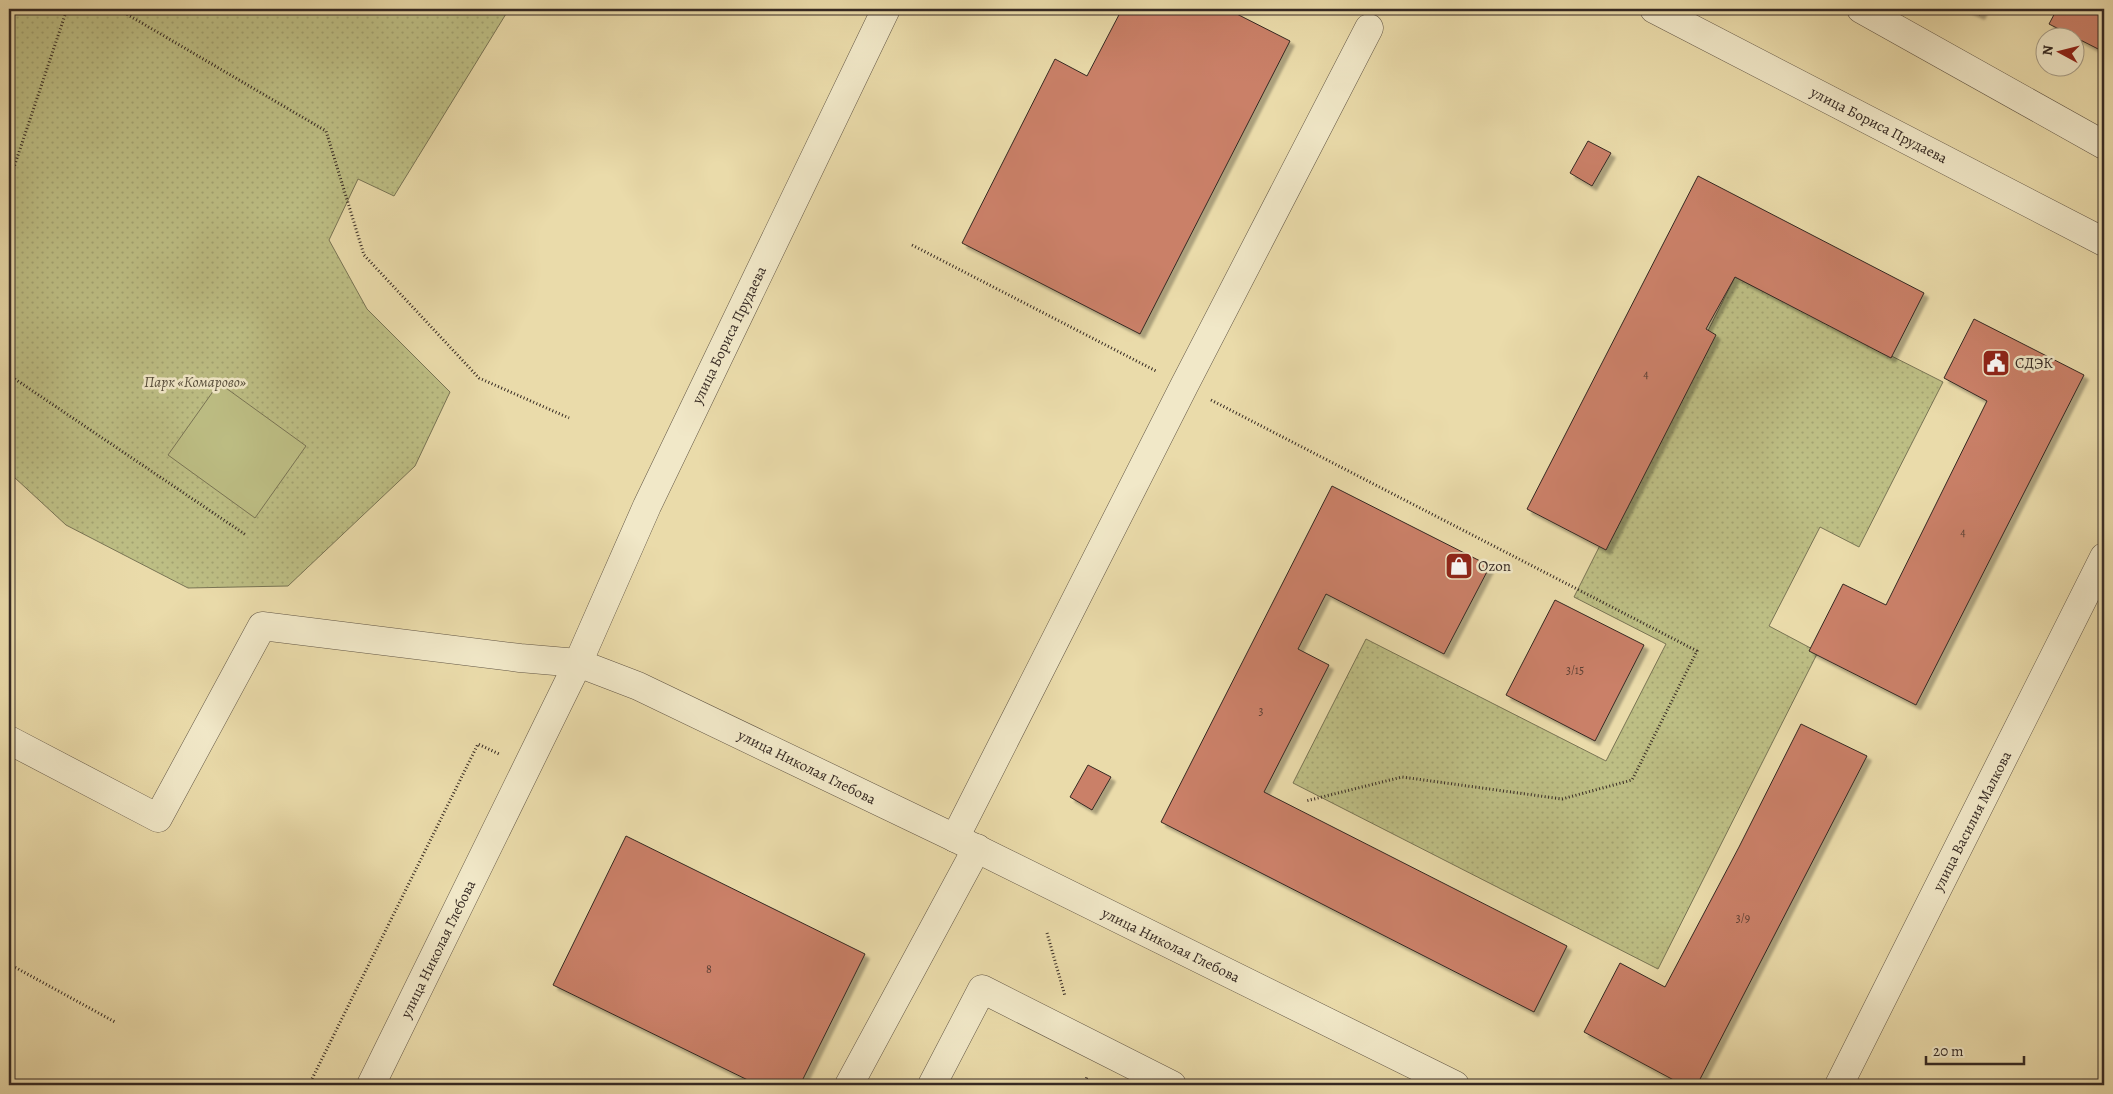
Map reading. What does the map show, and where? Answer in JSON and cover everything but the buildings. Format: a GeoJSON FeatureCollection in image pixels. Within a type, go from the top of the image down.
{"type":"FeatureCollection","features":[{"type":"Feature","properties":{"kind":"street","name":"улица Бориса Прудаева"},"geometry":{"type":"LineString","coordinates":[[578,663],[647,506],[886,9]]}},
{"type":"Feature","properties":{"kind":"street","name":"улица Бориса Прудаева"},"geometry":{"type":"LineString","coordinates":[[1654,9],[2104,242]]}},
{"type":"Feature","properties":{"kind":"street"},"geometry":{"type":"LineString","coordinates":[[1861,9],[2104,145]]}},
{"type":"Feature","properties":{"kind":"street"},"geometry":{"type":"LineString","coordinates":[[849,1085],[1184,386],[1369,28]]}},
{"type":"Feature","properties":{"kind":"street","name":"улица Василия Малкова"},"geometry":{"type":"LineString","coordinates":[[1839,1085],[2104,557]]}},
{"type":"Feature","properties":{"kind":"street"},"geometry":{"type":"LineString","coordinates":[[9,740],[158,818],[262,626],[520,658],[578,663]]}},
{"type":"Feature","properties":{"kind":"street","name":"улица Николая Глебова"},"geometry":{"type":"LineString","coordinates":[[371,1085],[578,663],[638,686],[966,843],[1455,1085]]}},
{"type":"Feature","properties":{"kind":"street"},"geometry":{"type":"LineString","coordinates":[[932,1085],[982,989],[1172,1085]]}},
{"type":"Feature","properties":{"kind":"path"},"geometry":{"type":"LineString","coordinates":[[9,182],[67,9]]}},
{"type":"Feature","properties":{"kind":"path"},"geometry":{"type":"LineString","coordinates":[[118,9],[326,131],[364,255],[479,378],[569,418]]}},
{"type":"Feature","properties":{"kind":"path"},"geometry":{"type":"LineString","coordinates":[[912,246],[1696,651],[1632,780],[1562,799],[1402,777],[1306,801]]}},
{"type":"Feature","properties":{"kind":"path"},"geometry":{"type":"LineString","coordinates":[[9,375],[246,535]]}},
{"type":"Feature","properties":{"kind":"path"},"geometry":{"type":"LineString","coordinates":[[309,1085],[478,744],[500,754],[504,746]]}},
{"type":"Feature","properties":{"kind":"path"},"geometry":{"type":"LineString","coordinates":[[9,792],[9,796]]}},
{"type":"Feature","properties":{"kind":"path"},"geometry":{"type":"LineString","coordinates":[[9,964],[115,1022]]}},
{"type":"Feature","properties":{"kind":"green space","name":"Парк «Комарово»"},"geometry":{"type":"Polygon","coordinates":[[[9,9],[509,9],[394,196],[358,179],[329,240],[367,309],[450,392],[415,466],[288,586],[188,588],[66,525],[14,477],[9,476],[9,9]]]}},
{"type":"Feature","properties":{"kind":"green space"},"geometry":{"type":"Polygon","coordinates":[[[1735,277],[1943,382],[1859,547],[1820,527],[1769,626],[1818,652],[1658,969],[1293,783],[1366,639],[1606,761],[1666,644],[1574,597],[1735,277]]]}},
{"type":"Feature","properties":{"kind":"green space"},"geometry":{"type":"Polygon","coordinates":[[[219,383],[306,446],[255,518],[168,455],[219,383]]]}},
{"type":"Feature","properties":{"kind":"place","name":"СДЭК"},"geometry":{"type":"Point","coordinates":[1996,363]}},
{"type":"Feature","properties":{"kind":"place","name":"Ozon"},"geometry":{"type":"Point","coordinates":[1459,566]}}]}
